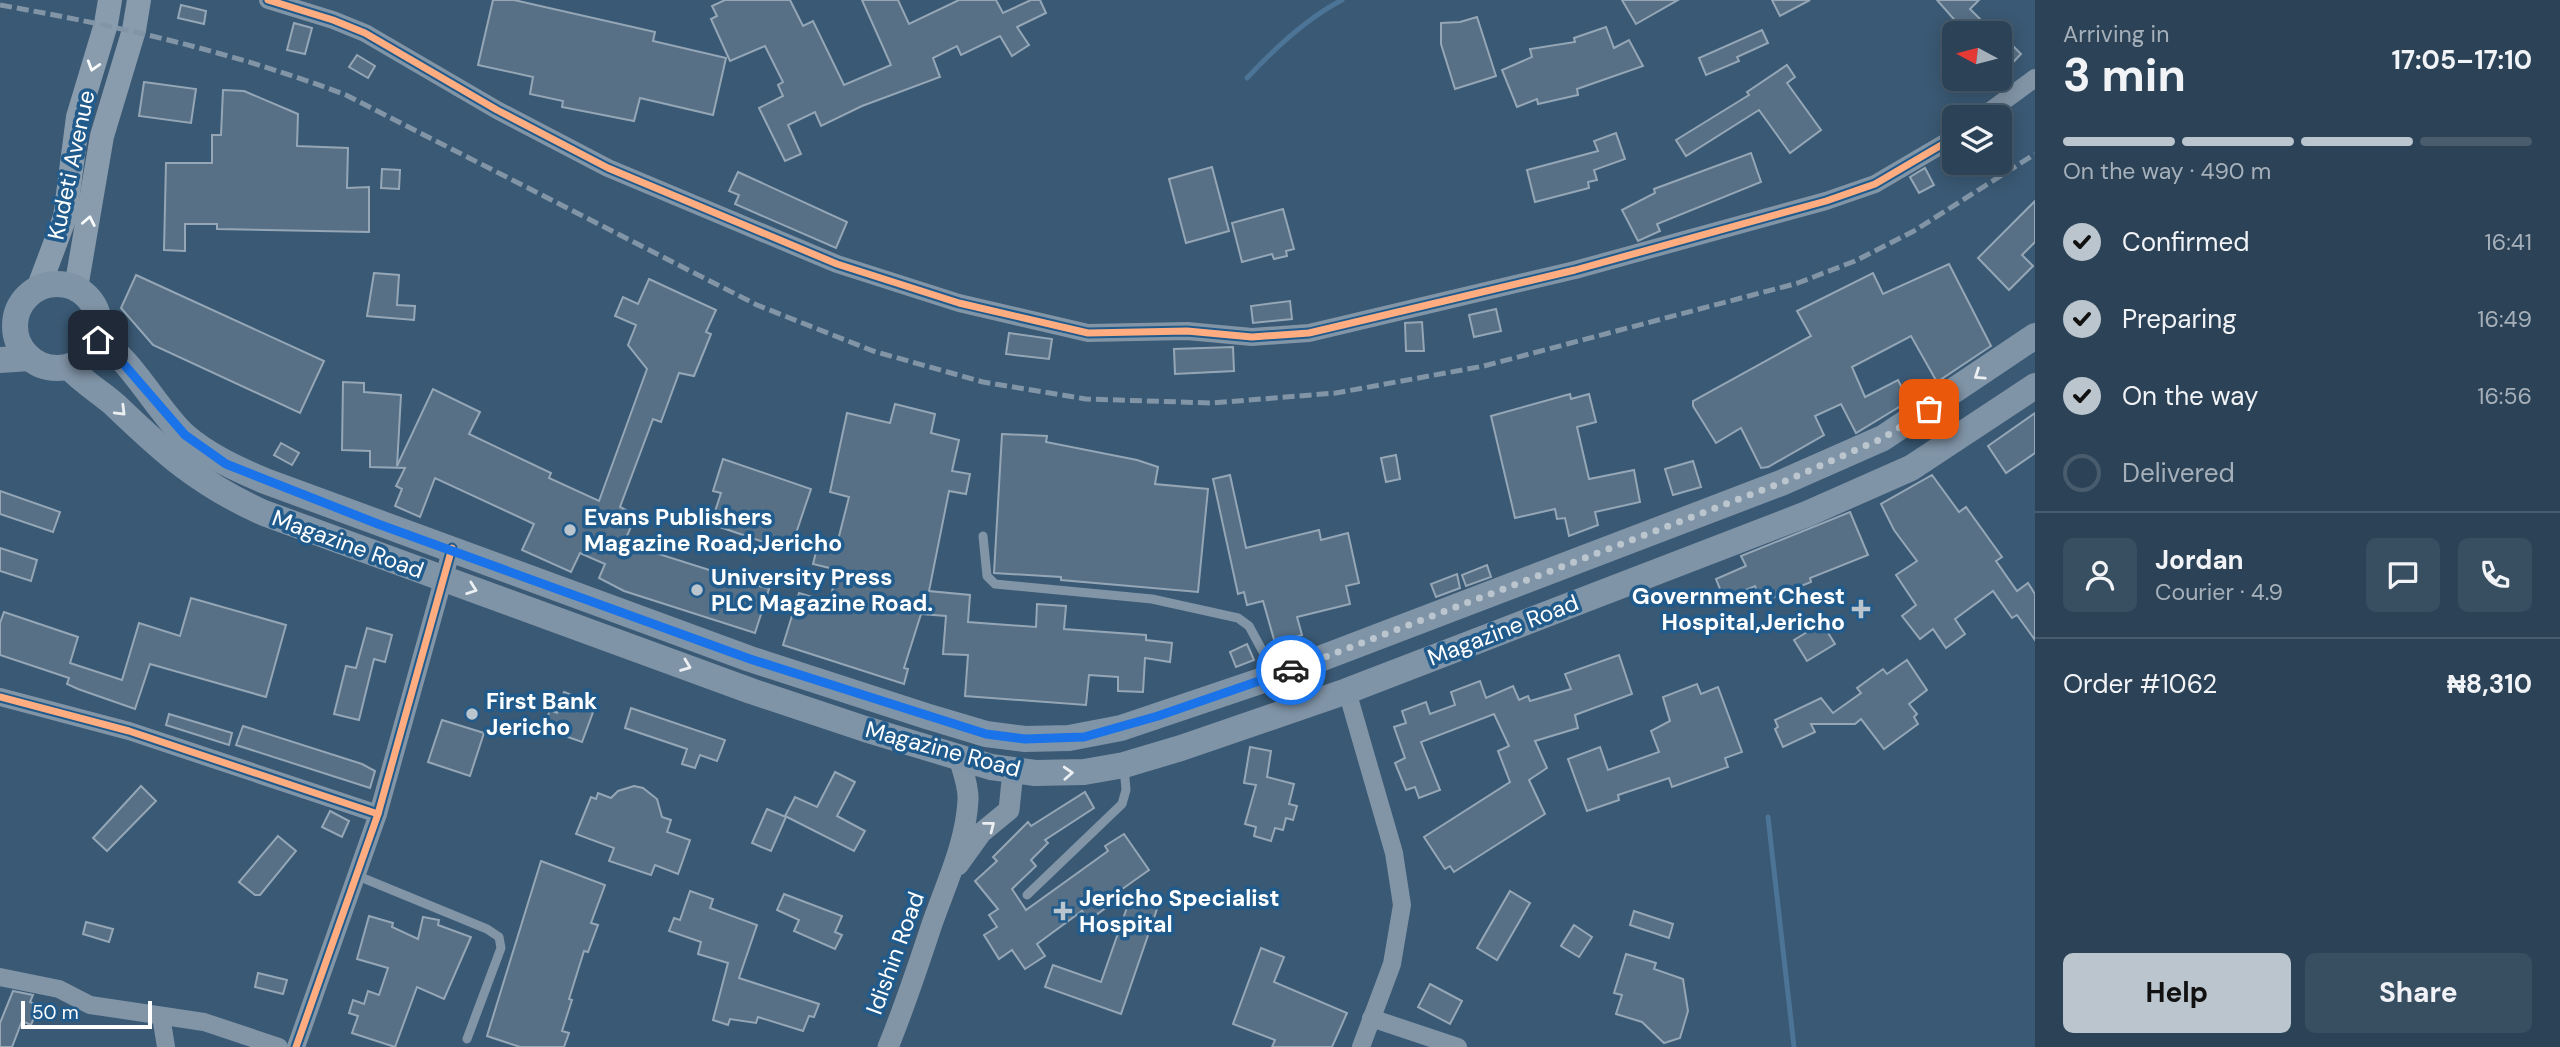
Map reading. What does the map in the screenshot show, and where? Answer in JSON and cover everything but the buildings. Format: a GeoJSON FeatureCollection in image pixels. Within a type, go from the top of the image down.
{"type":"FeatureCollection","features":[{"type":"Feature","properties":{"kind":"main road","name":"Kudeti Avenue"},"geometry":{"type":"LineString","coordinates":[[38,289],[65,217],[78,117],[106,24],[110,0]]}},
{"type":"Feature","properties":{"kind":"main road"},"geometry":{"type":"LineString","coordinates":[[76,288],[102,136],[134,30],[139,0]]}},
{"type":"Feature","properties":{"kind":"main road"},"geometry":{"type":"LineString","coordinates":[[63,284],[76,288],[87,295],[98,312],[98,340],[91,352],[69,367],[42,366],[30,358],[17,339],[8,317],[38,289],[63,284]]}},
{"type":"Feature","properties":{"kind":"main road","name":"Magazine Road"},"geometry":{"type":"LineString","coordinates":[[98,340],[115,354],[185,435],[226,464],[378,524],[452,548],[750,659],[926,716],[996,735],[1034,739],[1084,737],[1158,716],[1275,676],[1781,483],[1883,438],[2035,336]]}},
{"type":"Feature","properties":{"kind":"main road"},"geometry":{"type":"LineString","coordinates":[[0,360],[30,358]]}},
{"type":"Feature","properties":{"kind":"main road","name":"Magazine Road"},"geometry":{"type":"LineString","coordinates":[[69,367],[174,461],[221,494],[751,691],[959,757],[1013,771],[1084,772],[1124,765],[1347,691],[1783,523],[1912,468],[2035,386]]}},
{"type":"Feature","properties":{"kind":"main road"},"geometry":{"type":"LineString","coordinates":[[1606,551],[1615,586]]}},
{"type":"Feature","properties":{"kind":"street"},"geometry":{"type":"LineString","coordinates":[[268,0],[365,33],[496,110],[608,168],[837,264],[959,303],[1088,333],[1187,331],[1252,337],[1309,333],[1575,270],[1826,201],[1875,184],[1942,145]]}},
{"type":"Feature","properties":{"kind":"street"},"geometry":{"type":"LineString","coordinates":[[1998,105],[2035,78]]}},
{"type":"Feature","properties":{"kind":"street"},"geometry":{"type":"LineString","coordinates":[[296,1047],[378,814],[452,548]]}},
{"type":"Feature","properties":{"kind":"street"},"geometry":{"type":"LineString","coordinates":[[1347,691],[1394,853],[1402,905],[1392,964],[1361,1047]]}},
{"type":"Feature","properties":{"kind":"street"},"geometry":{"type":"LineString","coordinates":[[0,696],[129,731],[378,814]]}},
{"type":"Feature","properties":{"kind":"street"},"geometry":{"type":"LineString","coordinates":[[951,876],[969,796],[959,757]]}},
{"type":"Feature","properties":{"kind":"street"},"geometry":{"type":"LineString","coordinates":[[951,876],[981,833],[1009,810],[1013,771]]}},
{"type":"Feature","properties":{"kind":"street","name":"Idishin Road"},"geometry":{"type":"LineString","coordinates":[[888,1047],[911,993],[932,923],[951,876]]}},
{"type":"Feature","properties":{"kind":"street"},"geometry":{"type":"LineString","coordinates":[[0,976],[60,989],[90,1005],[204,1022],[279,1047]]}},
{"type":"Feature","properties":{"kind":"street"},"geometry":{"type":"LineString","coordinates":[[160,1016],[166,1047]]}},
{"type":"Feature","properties":{"kind":"street"},"geometry":{"type":"LineString","coordinates":[[1371,1018],[1458,1047]]}},
{"type":"Feature","properties":{"kind":"lane"},"geometry":{"type":"LineString","coordinates":[[984,536],[987,576],[995,584],[1152,599],[1238,618],[1249,626],[1275,676]]}},
{"type":"Feature","properties":{"kind":"lane"},"geometry":{"type":"LineString","coordinates":[[1027,895],[1122,804],[1126,790],[1124,765]]}},
{"type":"Feature","properties":{"kind":"lane"},"geometry":{"type":"LineString","coordinates":[[358,876],[487,929],[499,937],[501,948],[467,1039]]}},
{"type":"Feature","properties":{"kind":"waterway"},"geometry":{"type":"LineString","coordinates":[[1247,78],[1292,35],[1342,0]]}},
{"type":"Feature","properties":{"kind":"waterway"},"geometry":{"type":"LineString","coordinates":[[1768,817],[1794,1047]]}},
{"type":"Feature","properties":{"kind":"railway"},"geometry":{"type":"LineString","coordinates":[[0,5],[88,22],[218,53],[346,95],[757,305],[873,351],[983,382],[1086,399],[1212,403],[1336,393],[1484,366],[1798,283],[1855,261],[1914,231],[2035,154]]}},
{"type":"Feature","properties":{"kind":"cycle path"},"geometry":{"type":"LineString","coordinates":[[268,0],[365,33],[497,110],[608,168],[837,264],[959,303],[1088,333],[1187,331],[1252,337],[1309,333],[1575,270],[1826,201],[1875,184],[1942,145]]}},
{"type":"Feature","properties":{"kind":"cycle path"},"geometry":{"type":"LineString","coordinates":[[296,1047],[378,814],[452,548]]}},
{"type":"Feature","properties":{"kind":"cycle path"},"geometry":{"type":"LineString","coordinates":[[0,697],[129,731],[378,814]]}},
{"type":"Feature","properties":{"kind":"way so far"},"geometry":{"type":"LineString","coordinates":[[1291,670],[1781,483],[1883,438],[1929,409]]}},
{"type":"Feature","properties":{"kind":"place","name":"Evans Publishers Magazine Road,Jericho"},"geometry":{"type":"Point","coordinates":[570,530]}},
{"type":"Feature","properties":{"kind":"place","name":"University Press PLC Magazine Road."},"geometry":{"type":"Point","coordinates":[697,590]}},
{"type":"Feature","properties":{"kind":"place","name":"Government Chest Hospital,Jericho"},"geometry":{"type":"Point","coordinates":[1861,609]}},
{"type":"Feature","properties":{"kind":"place","name":"First Bank Jericho"},"geometry":{"type":"Point","coordinates":[472,714]}},
{"type":"Feature","properties":{"kind":"place","name":"Jericho Specialist Hospital"},"geometry":{"type":"Point","coordinates":[1063,911]}},
{"type":"Feature","properties":{"kind":"route"},"geometry":{"type":"LineString","coordinates":[[98,340],[115,354],[185,435],[226,464],[378,524],[476,557],[750,659],[986,734],[1025,739],[1084,737],[1158,716],[1291,670]]}}]}
